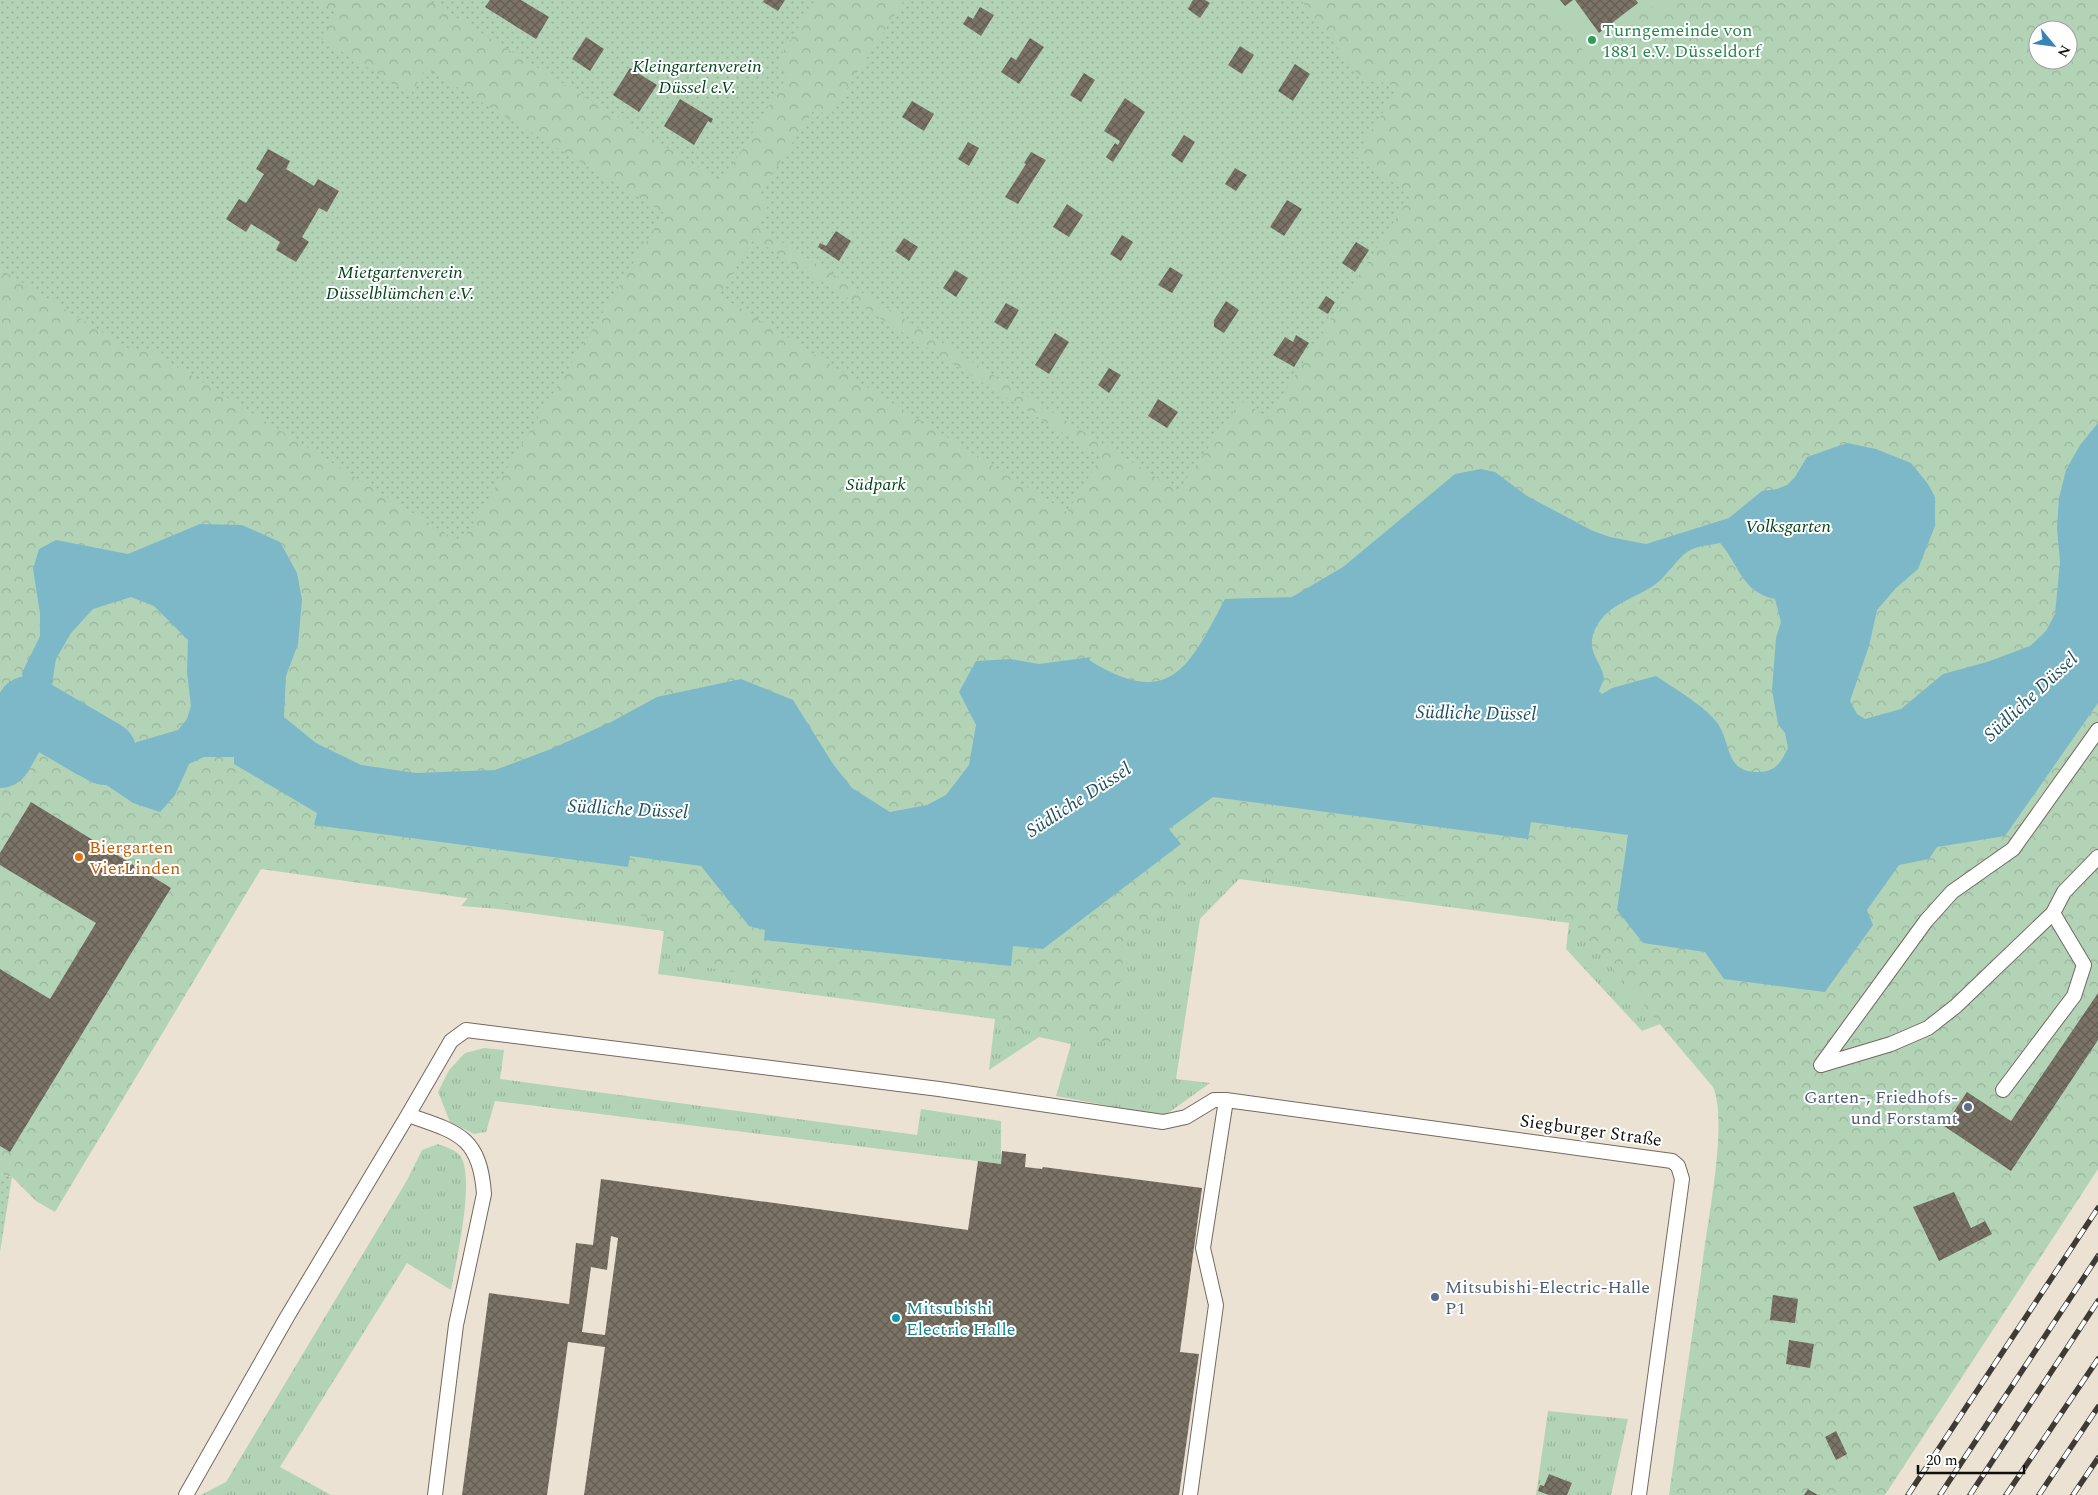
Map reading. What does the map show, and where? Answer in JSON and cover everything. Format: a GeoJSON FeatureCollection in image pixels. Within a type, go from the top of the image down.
{"type":"FeatureCollection","features":[{"type":"Feature","properties":{"kind":"lane"},"geometry":{"type":"LineString","coordinates":[[2098,730],[2013,849],[1952,892],[1926,920],[1821,1065],[1891,1044],[1928,1028],[1956,1006],[2053,913],[2064,892],[2098,857]]}},
{"type":"Feature","properties":{"kind":"lane"},"geometry":{"type":"LineString","coordinates":[[2003,1090],[2074,996],[2084,966],[2053,913]]}},
{"type":"Feature","properties":{"kind":"lane"},"geometry":{"type":"LineString","coordinates":[[186,1495],[287,1318],[451,1042],[466,1030],[939,1089],[1164,1122],[1186,1116],[1214,1100],[1226,1100],[1203,1248],[1216,1305],[1190,1495]]}},
{"type":"Feature","properties":{"kind":"lane","name":"Siegburger Straße"},"geometry":{"type":"LineString","coordinates":[[1226,1100],[1659,1157],[1672,1161],[1678,1166],[1682,1179],[1676,1234],[1639,1495]]}},
{"type":"Feature","properties":{"kind":"lane"},"geometry":{"type":"LineString","coordinates":[[408,1115],[453,1132],[467,1142],[478,1156],[484,1194],[456,1324],[435,1495]]}},
{"type":"Feature","properties":{"kind":"green space","name":"Südpark"},"geometry":{"type":"Polygon","coordinates":[[[0,0],[2098,0],[2098,1169],[1885,1495],[1669,1495],[1716,1170],[1718,1146],[1717,1102],[1713,1087],[1570,918],[1219,871],[1126,941],[1111,1042],[1005,1028],[1006,1019],[758,981],[759,976],[672,962],[663,919],[574,906],[572,913],[261,869],[55,1212],[36,1201],[12,1177],[0,1174],[0,0]]]}},
{"type":"Feature","properties":{"kind":"green space","name":"Mietgartenverein Düsselblümchen e.V."},"geometry":{"type":"Polygon","coordinates":[[[0,0],[316,0],[337,13],[321,39],[411,94],[426,68],[664,213],[461,543],[141,345],[136,353],[0,269],[0,0]]]}},
{"type":"Feature","properties":{"kind":"green space","name":"Kleingartenverein Düssel e.V."},"geometry":{"type":"Polygon","coordinates":[[[428,0],[815,0],[775,65],[788,75],[722,182],[428,0]]]}},
{"type":"Feature","properties":{"kind":"green space"},"geometry":{"type":"Polygon","coordinates":[[[904,0],[1301,0],[1362,81],[1389,83],[1396,92],[1355,156],[1411,195],[1268,417],[1241,401],[1178,491],[756,226],[770,203],[758,196],[815,108],[829,117],[904,0]]]}},
{"type":"Feature","properties":{"kind":"green space","name":"Turngemeinde von 1881 e.V. Düsseldorf"},"geometry":{"type":"Polygon","coordinates":[[[1547,0],[1684,0],[1661,18],[1649,3],[1627,21],[1629,24],[1587,56],[1547,0]]]}},
{"type":"Feature","properties":{"kind":"green space"},"geometry":{"type":"Polygon","coordinates":[[[754,239],[1101,457],[1067,512],[719,295],[754,239]]]}},
{"type":"Feature","properties":{"kind":"green space"},"geometry":{"type":"Polygon","coordinates":[[[1229,836],[1555,885],[1676,1018],[1642,1031],[1566,949],[1569,923],[1239,879],[1200,919],[1176,1079],[1210,1083],[1164,1116],[1056,1096],[1071,1044],[1039,1037],[989,1070],[995,1019],[658,974],[664,931],[499,909],[461,906],[495,866],[1229,836]]]}},
{"type":"Feature","properties":{"kind":"green space"},"geometry":{"type":"Polygon","coordinates":[[[484,1048],[504,1050],[500,1079],[917,1135],[921,1109],[1001,1121],[1001,1164],[495,1101],[486,1132],[474,1134],[450,1122],[438,1092],[449,1070],[465,1053],[484,1048]]]}},
{"type":"Feature","properties":{"kind":"green space"},"geometry":{"type":"Polygon","coordinates":[[[438,1144],[457,1152],[465,1168],[466,1184],[463,1222],[451,1290],[407,1263],[280,1467],[331,1495],[201,1495],[226,1482],[406,1182],[422,1150],[438,1144]]]}},
{"type":"Feature","properties":{"kind":"green space"},"geometry":{"type":"Polygon","coordinates":[[[0,1174],[12,1177],[0,1252],[0,1174]]]}},
{"type":"Feature","properties":{"kind":"green space"},"geometry":{"type":"Polygon","coordinates":[[[1548,1411],[1628,1419],[1611,1495],[1536,1495],[1548,1411]]]}},
{"type":"Feature","properties":{"kind":"water"},"geometry":{"type":"Polygon","coordinates":[[[2098,423],[2098,703],[2005,836],[1937,847],[1929,859],[1899,865],[1867,910],[1873,925],[1825,992],[1724,979],[1705,952],[1643,943],[1617,910],[1628,835],[1531,822],[1528,839],[1213,797],[1169,829],[1181,844],[1043,949],[1013,946],[1011,966],[764,940],[765,930],[749,926],[701,866],[630,856],[628,867],[314,825],[317,813],[234,764],[234,757],[204,757],[189,764],[175,795],[160,812],[133,803],[102,782],[78,775],[39,752],[22,673],[40,636],[40,613],[33,569],[39,549],[56,540],[128,554],[200,524],[242,525],[280,542],[297,573],[302,600],[298,644],[286,676],[284,717],[316,743],[361,765],[416,773],[495,770],[551,749],[611,722],[657,697],[741,679],[793,700],[833,764],[852,788],[890,812],[927,805],[946,795],[969,765],[976,725],[959,692],[976,661],[1011,659],[1039,664],[1091,657],[1089,660],[1117,675],[1139,682],[1158,681],[1174,674],[1188,662],[1225,599],[1292,597],[1343,567],[1455,474],[1481,469],[1495,472],[1527,496],[1593,531],[1610,537],[1646,544],[1729,518],[1762,491],[1777,489],[1787,485],[1795,477],[1807,457],[1847,443],[1876,449],[1911,463],[1928,484],[1935,497],[1935,526],[1918,569],[1896,588],[1877,610],[1869,646],[1850,701],[1857,714],[1865,719],[1901,709],[1943,674],[1987,662],[2030,646],[2046,631],[2055,614],[2060,562],[2057,528],[2059,498],[2066,470],[2080,445],[2098,423]],[[1720,543],[1698,547],[1687,552],[1657,583],[1611,609],[1604,616],[1597,625],[1592,642],[1593,652],[1604,678],[1599,691],[1602,694],[1612,688],[1656,676],[1693,701],[1713,718],[1724,736],[1730,754],[1740,767],[1748,771],[1767,771],[1778,764],[1788,748],[1785,733],[1778,724],[1772,690],[1776,638],[1781,622],[1775,599],[1755,590],[1748,584],[1720,543]],[[131,597],[93,609],[71,633],[56,659],[52,684],[54,716],[65,728],[77,736],[95,739],[104,749],[121,753],[137,742],[178,730],[187,719],[191,706],[187,672],[188,640],[154,606],[131,597]]]}},
{"type":"Feature","properties":{"kind":"building"},"geometry":{"type":"Polygon","coordinates":[[[490,0],[521,0],[549,17],[536,39],[485,7],[490,0]]]}},
{"type":"Feature","properties":{"kind":"building"},"geometry":{"type":"Polygon","coordinates":[[[764,0],[785,0],[778,11],[763,2],[764,0]]]}},
{"type":"Feature","properties":{"kind":"building"},"geometry":{"type":"Polygon","coordinates":[[[1193,0],[1205,0],[1210,3],[1200,18],[1188,9],[1193,0]]]}},
{"type":"Feature","properties":{"kind":"building"},"geometry":{"type":"Polygon","coordinates":[[[1560,0],[1573,0],[1565,6],[1560,0]]]}},
{"type":"Feature","properties":{"kind":"building"},"geometry":{"type":"Polygon","coordinates":[[[1575,0],[1636,0],[1638,3],[1599,33],[1575,0]]]}},
{"type":"Feature","properties":{"kind":"building"},"geometry":{"type":"Polygon","coordinates":[[[980,7],[994,15],[981,36],[963,24],[968,16],[973,19],[980,7]]]}},
{"type":"Feature","properties":{"kind":"building"},"geometry":{"type":"Polygon","coordinates":[[[586,37],[604,49],[590,71],[572,59],[586,37]]]}},
{"type":"Feature","properties":{"kind":"building"},"geometry":{"type":"Polygon","coordinates":[[[1030,38],[1044,47],[1019,84],[1001,72],[1011,57],[1016,60],[1030,38]]]}},
{"type":"Feature","properties":{"kind":"building"},"geometry":{"type":"Polygon","coordinates":[[[1240,46],[1254,55],[1242,74],[1228,65],[1240,46]]]}},
{"type":"Feature","properties":{"kind":"building"},"geometry":{"type":"Polygon","coordinates":[[[1295,64],[1310,74],[1293,101],[1278,91],[1295,64]]]}},
{"type":"Feature","properties":{"kind":"building"},"geometry":{"type":"Polygon","coordinates":[[[630,68],[657,85],[639,112],[613,95],[630,68]]]}},
{"type":"Feature","properties":{"kind":"building"},"geometry":{"type":"Polygon","coordinates":[[[1084,73],[1095,80],[1081,102],[1070,95],[1084,73]]]}},
{"type":"Feature","properties":{"kind":"building"},"geometry":{"type":"Polygon","coordinates":[[[1125,98],[1145,112],[1113,162],[1106,157],[1115,143],[1118,145],[1120,141],[1104,131],[1125,98]]]}},
{"type":"Feature","properties":{"kind":"building"},"geometry":{"type":"Polygon","coordinates":[[[680,99],[713,119],[711,123],[708,121],[694,145],[664,126],[680,99]]]}},
{"type":"Feature","properties":{"kind":"building"},"geometry":{"type":"Polygon","coordinates":[[[912,101],[934,114],[924,131],[902,117],[912,101]]]}},
{"type":"Feature","properties":{"kind":"building"},"geometry":{"type":"Polygon","coordinates":[[[1184,135],[1195,142],[1182,163],[1171,155],[1184,135]]]}},
{"type":"Feature","properties":{"kind":"building"},"geometry":{"type":"Polygon","coordinates":[[[968,142],[979,148],[969,166],[958,159],[968,142]]]}},
{"type":"Feature","properties":{"kind":"building"},"geometry":{"type":"Polygon","coordinates":[[[268,149],[290,161],[286,169],[314,186],[318,179],[339,191],[327,212],[319,208],[302,237],[309,242],[296,262],[276,250],[280,242],[266,233],[251,224],[246,232],[226,219],[239,199],[246,203],[264,174],[256,169],[268,149]]]}},
{"type":"Feature","properties":{"kind":"building"},"geometry":{"type":"Polygon","coordinates":[[[1031,152],[1046,160],[1018,204],[1005,197],[1026,164],[1024,163],[1031,152]]]}},
{"type":"Feature","properties":{"kind":"building"},"geometry":{"type":"Polygon","coordinates":[[[1235,168],[1247,175],[1236,191],[1225,184],[1235,168]]]}},
{"type":"Feature","properties":{"kind":"building"},"geometry":{"type":"Polygon","coordinates":[[[1287,200],[1302,209],[1284,236],[1270,227],[1287,200]]]}},
{"type":"Feature","properties":{"kind":"building"},"geometry":{"type":"Polygon","coordinates":[[[1067,204],[1083,215],[1069,237],[1053,227],[1067,204]]]}},
{"type":"Feature","properties":{"kind":"building"},"geometry":{"type":"Polygon","coordinates":[[[836,231],[851,241],[839,261],[818,247],[820,243],[826,246],[836,231]]]}},
{"type":"Feature","properties":{"kind":"building"},"geometry":{"type":"Polygon","coordinates":[[[1122,235],[1133,242],[1121,261],[1110,254],[1122,235]]]}},
{"type":"Feature","properties":{"kind":"building"},"geometry":{"type":"Polygon","coordinates":[[[904,238],[918,247],[909,261],[895,251],[904,238]]]}},
{"type":"Feature","properties":{"kind":"building"},"geometry":{"type":"Polygon","coordinates":[[[1356,242],[1369,250],[1355,272],[1342,263],[1356,242]]]}},
{"type":"Feature","properties":{"kind":"building"},"geometry":{"type":"Polygon","coordinates":[[[1170,267],[1183,275],[1172,293],[1158,285],[1170,267]]]}},
{"type":"Feature","properties":{"kind":"building"},"geometry":{"type":"Polygon","coordinates":[[[955,270],[968,278],[956,297],[943,288],[955,270]]]}},
{"type":"Feature","properties":{"kind":"building"},"geometry":{"type":"Polygon","coordinates":[[[1326,296],[1335,302],[1328,314],[1318,308],[1326,296]]]}},
{"type":"Feature","properties":{"kind":"building"},"geometry":{"type":"Polygon","coordinates":[[[1226,301],[1239,310],[1224,333],[1214,327],[1214,320],[1226,301]]]}},
{"type":"Feature","properties":{"kind":"building"},"geometry":{"type":"Polygon","coordinates":[[[1006,303],[1019,310],[1007,330],[994,322],[1006,303]]]}},
{"type":"Feature","properties":{"kind":"building"},"geometry":{"type":"Polygon","coordinates":[[[1055,333],[1069,342],[1049,374],[1035,365],[1055,333]]]}},
{"type":"Feature","properties":{"kind":"building"},"geometry":{"type":"Polygon","coordinates":[[[1296,335],[1309,343],[1294,367],[1273,355],[1285,337],[1293,342],[1296,335]]]}},
{"type":"Feature","properties":{"kind":"building"},"geometry":{"type":"Polygon","coordinates":[[[1109,368],[1121,375],[1109,393],[1098,385],[1109,368]]]}},
{"type":"Feature","properties":{"kind":"building"},"geometry":{"type":"Polygon","coordinates":[[[1158,399],[1178,412],[1167,428],[1148,416],[1158,399]]]}},
{"type":"Feature","properties":{"kind":"building"},"geometry":{"type":"Polygon","coordinates":[[[31,802],[171,888],[10,1152],[0,1146],[0,969],[50,999],[96,923],[0,865],[0,853],[31,802]]]}},
{"type":"Feature","properties":{"kind":"building"},"geometry":{"type":"Polygon","coordinates":[[[2098,993],[2098,1040],[2011,1171],[1944,1126],[1967,1092],[2011,1121],[2098,993]]]}},
{"type":"Feature","properties":{"kind":"building","name":"Mitsubishi Electric Halle"},"geometry":{"type":"Polygon","coordinates":[[[1002,1151],[1026,1154],[1025,1167],[1042,1169],[1043,1167],[1202,1188],[1180,1352],[1199,1354],[1179,1495],[584,1495],[605,1347],[568,1342],[547,1495],[462,1495],[489,1293],[569,1304],[576,1243],[593,1245],[601,1179],[968,1230],[978,1161],[1001,1164],[1002,1151]],[[611,1236],[607,1270],[591,1267],[582,1332],[605,1335],[618,1238],[611,1236]]]}},
{"type":"Feature","properties":{"kind":"building"},"geometry":{"type":"Polygon","coordinates":[[[1954,1192],[1971,1228],[1985,1221],[1992,1234],[1939,1261],[1913,1207],[1954,1192]]]}},
{"type":"Feature","properties":{"kind":"building"},"geometry":{"type":"Polygon","coordinates":[[[1773,1295],[1798,1299],[1795,1323],[1770,1320],[1773,1295]]]}},
{"type":"Feature","properties":{"kind":"building"},"geometry":{"type":"Polygon","coordinates":[[[1789,1340],[1814,1344],[1810,1368],[1786,1364],[1789,1340]]]}},
{"type":"Feature","properties":{"kind":"building"},"geometry":{"type":"Polygon","coordinates":[[[1836,1431],[1847,1454],[1836,1460],[1825,1437],[1836,1431]]]}},
{"type":"Feature","properties":{"kind":"building"},"geometry":{"type":"Polygon","coordinates":[[[1549,1474],[1572,1483],[1567,1495],[1549,1495],[1538,1491],[1540,1485],[1544,1486],[1549,1474]]]}},
{"type":"Feature","properties":{"kind":"building"},"geometry":{"type":"Polygon","coordinates":[[[1809,1490],[1818,1495],[1804,1495],[1809,1490]]]}},
{"type":"Feature","properties":{"kind":"waterway","name":"Südliche Düssel"},"geometry":{"type":"LineString","coordinates":[[0,756],[28,708],[105,753]]}},
{"type":"Feature","properties":{"kind":"railway"},"geometry":{"type":"LineString","coordinates":[[1908,1495],[2098,1208]]}},
{"type":"Feature","properties":{"kind":"railway"},"geometry":{"type":"LineString","coordinates":[[1940,1495],[2098,1256]]}},
{"type":"Feature","properties":{"kind":"railway"},"geometry":{"type":"LineString","coordinates":[[1970,1495],[2098,1301]]}},
{"type":"Feature","properties":{"kind":"railway"},"geometry":{"type":"LineString","coordinates":[[2006,1495],[2098,1359]]}},
{"type":"Feature","properties":{"kind":"railway"},"geometry":{"type":"LineString","coordinates":[[2039,1495],[2098,1407]]}},
{"type":"Feature","properties":{"kind":"railway"},"geometry":{"type":"LineString","coordinates":[[2073,1495],[2098,1458]]}},
{"type":"Feature","properties":{"kind":"place","name":"Turngemeinde von 1881 e.V. Düsseldorf"},"geometry":{"type":"Point","coordinates":[1592,40]}},
{"type":"Feature","properties":{"kind":"place","name":"Biergarten VierLinden"},"geometry":{"type":"Point","coordinates":[79,857]}},
{"type":"Feature","properties":{"kind":"place","name":"Garten-, Friedhofs- und Forstamt"},"geometry":{"type":"Point","coordinates":[1968,1107]}},
{"type":"Feature","properties":{"kind":"place","name":"Mitsubishi-Electric-Halle P1"},"geometry":{"type":"Point","coordinates":[1435,1297]}},
{"type":"Feature","properties":{"kind":"place","name":"Mitsubishi Electric Halle"},"geometry":{"type":"Point","coordinates":[896,1318]}},
{"type":"Feature","properties":{"kind":"park label","name":"Volksgarten"},"geometry":{"type":"Point","coordinates":[1788,526]}}]}
